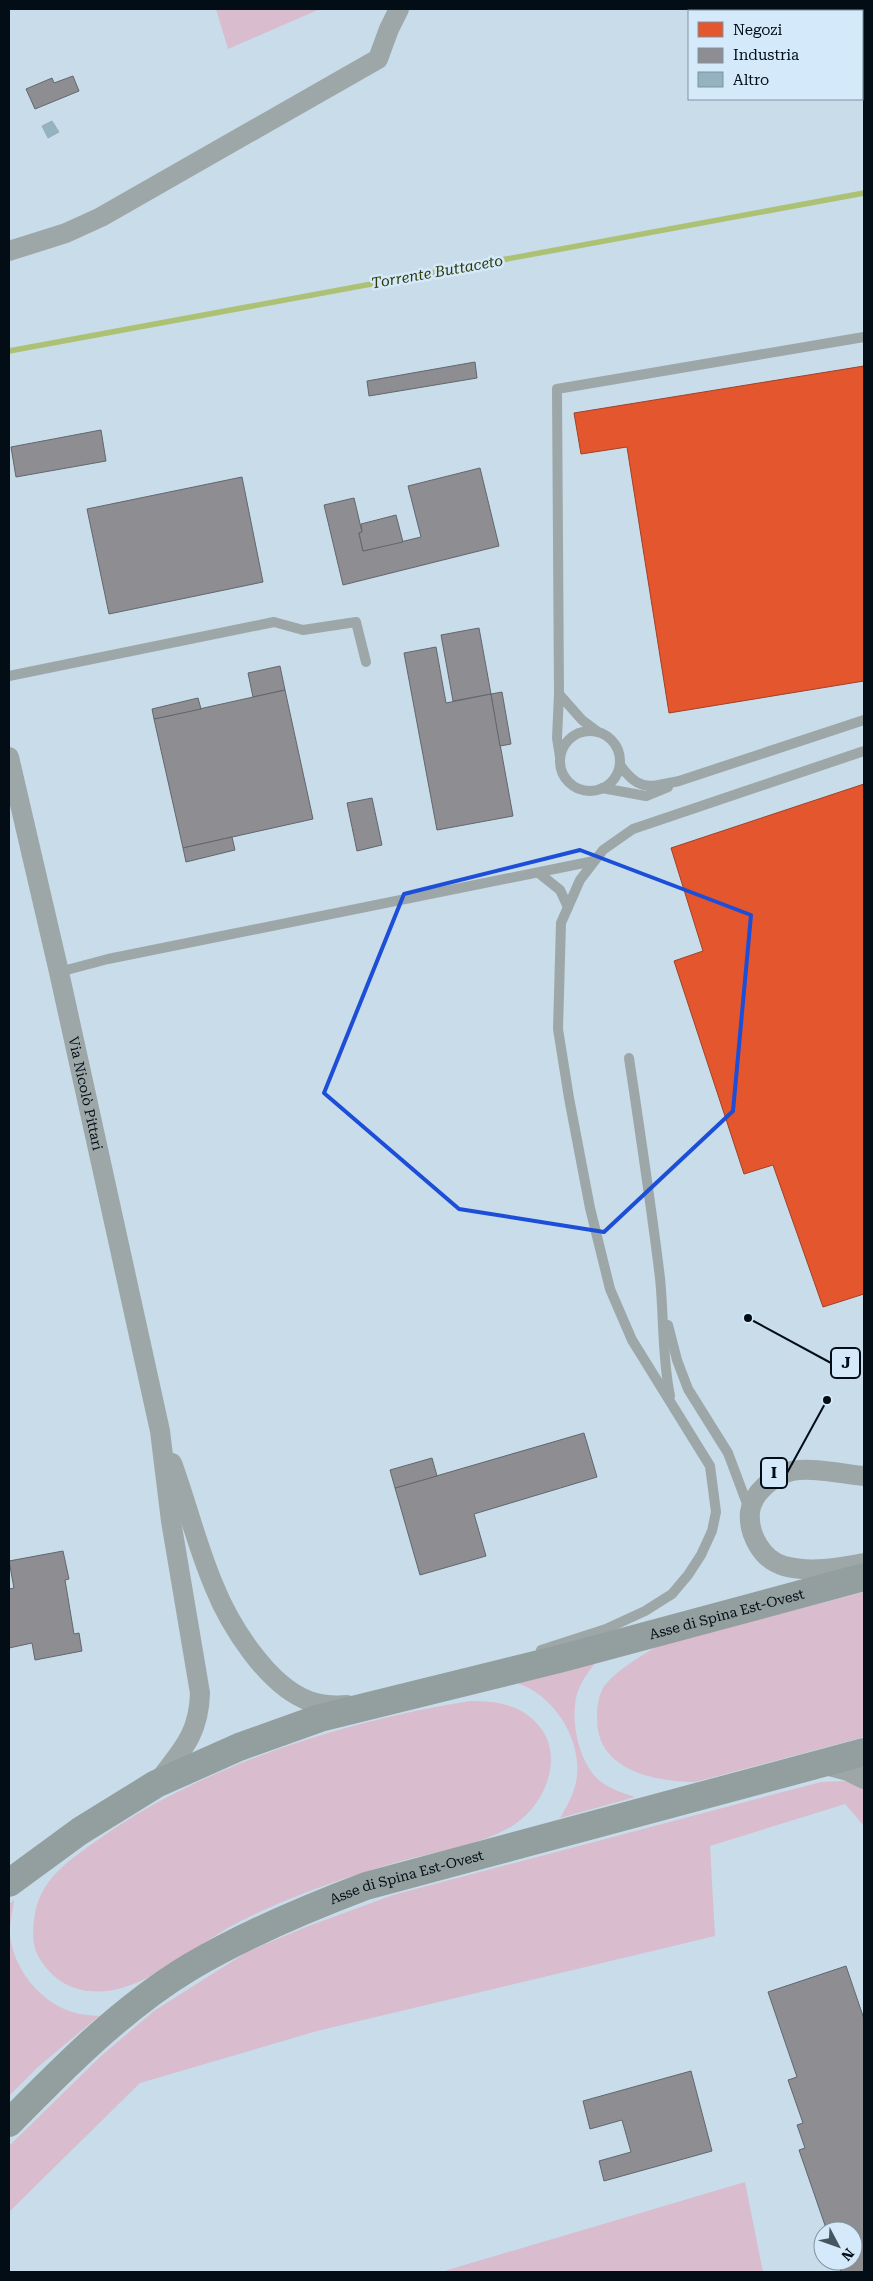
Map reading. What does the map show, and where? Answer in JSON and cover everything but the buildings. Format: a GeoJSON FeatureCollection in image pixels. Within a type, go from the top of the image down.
{"type":"FeatureCollection","features":[{"type":"Feature","properties":{"kind":"main road","name":"Asse di Spina Est-Ovest"},"geometry":{"type":"LineString","coordinates":[[9,1883],[80,1831],[156,1784],[239,1747],[320,1718],[563,1658],[864,1577]]}},
{"type":"Feature","properties":{"kind":"main road","name":"Asse di Spina Est-Ovest"},"geometry":{"type":"LineString","coordinates":[[9,2123],[87,2046],[141,2002],[241,1938],[298,1912],[366,1886],[864,1752]]}},
{"type":"Feature","properties":{"kind":"street"},"geometry":{"type":"LineString","coordinates":[[9,251],[66,233],[101,217],[378,59],[388,29],[399,9]]}},
{"type":"Feature","properties":{"kind":"street","name":"Via Nicolò Pittari"},"geometry":{"type":"LineString","coordinates":[[9,757],[59,972],[160,1431]]}},
{"type":"Feature","properties":{"kind":"street"},"geometry":{"type":"LineString","coordinates":[[160,1431],[214,1587],[231,1621],[272,1677],[291,1692],[310,1702],[344,1705],[389,1700]]}},
{"type":"Feature","properties":{"kind":"street"},"geometry":{"type":"LineString","coordinates":[[156,1784],[190,1740],[200,1712],[200,1702],[171,1521],[160,1431]]}},
{"type":"Feature","properties":{"kind":"street"},"geometry":{"type":"LineString","coordinates":[[864,1476],[807,1470],[781,1474],[768,1483],[755,1498],[750,1511],[751,1528],[760,1549],[772,1560],[784,1566],[836,1568],[864,1563]]}},
{"type":"Feature","properties":{"kind":"street"},"geometry":{"type":"LineString","coordinates":[[822,1764],[848,1771],[864,1779]]}},
{"type":"Feature","properties":{"kind":"lane"},"geometry":{"type":"LineString","coordinates":[[559,694],[582,720],[608,737],[616,745],[620,765],[614,779],[602,788],[592,791],[581,790],[565,778],[560,768],[557,738],[559,694],[557,389],[864,337]]}},
{"type":"Feature","properties":{"kind":"lane"},"geometry":{"type":"LineString","coordinates":[[9,676],[274,622],[303,630],[356,622],[366,662]]}},
{"type":"Feature","properties":{"kind":"lane"},"geometry":{"type":"LineString","coordinates":[[602,788],[646,796],[679,781],[864,720]]}},
{"type":"Feature","properties":{"kind":"lane"},"geometry":{"type":"LineString","coordinates":[[560,757],[563,747],[569,739],[583,732],[599,732]]}},
{"type":"Feature","properties":{"kind":"lane"},"geometry":{"type":"LineString","coordinates":[[527,1654],[606,1629],[672,1594],[688,1575],[701,1555],[712,1531],[716,1512],[710,1466],[632,1340],[610,1289],[590,1208],[558,1029],[561,923],[580,880],[594,861],[603,850],[634,829],[864,751]]}},
{"type":"Feature","properties":{"kind":"lane"},"geometry":{"type":"LineString","coordinates":[[620,765],[632,781],[641,786],[650,787],[679,781]]}},
{"type":"Feature","properties":{"kind":"lane"},"geometry":{"type":"LineString","coordinates":[[59,972],[108,960],[540,874],[594,861]]}},
{"type":"Feature","properties":{"kind":"lane"},"geometry":{"type":"LineString","coordinates":[[540,874],[560,890],[568,907]]}},
{"type":"Feature","properties":{"kind":"lane"},"geometry":{"type":"LineString","coordinates":[[629,1058],[652,1211],[662,1297],[667,1379],[672,1404]]}},
{"type":"Feature","properties":{"kind":"lane"},"geometry":{"type":"LineString","coordinates":[[662,1297],[677,1360],[688,1389],[728,1453],[750,1511]]}},
{"type":"Feature","properties":{"kind":"lane"},"geometry":{"type":"LineString","coordinates":[[438,1689],[466,1670]]}},
{"type":"Feature","properties":{"kind":"highlighted area"},"geometry":{"type":"Polygon","coordinates":[[[580,850],[751,915],[733,1111],[604,1232],[459,1209],[324,1093],[404,894],[580,850]]]}},
{"type":"Feature","properties":{"kind":"shaded area"},"geometry":{"type":"Polygon","coordinates":[[[216,9],[320,9],[228,49],[216,9]]]}},
{"type":"Feature","properties":{"kind":"shaded area"},"geometry":{"type":"Polygon","coordinates":[[[864,1592],[864,1737],[695,1782],[662,1779],[630,1770],[606,1750],[599,1736],[597,1718],[598,1701],[601,1693],[610,1679],[657,1646],[864,1592]]]}},
{"type":"Feature","properties":{"kind":"shaded area"},"geometry":{"type":"Polygon","coordinates":[[[596,1662],[584,1679],[575,1702],[577,1739],[586,1763],[600,1781],[612,1789],[635,1797],[560,1818],[571,1798],[576,1782],[577,1762],[574,1747],[562,1719],[553,1707],[530,1689],[517,1683],[596,1662]]]}},
{"type":"Feature","properties":{"kind":"shaded area"},"geometry":{"type":"Polygon","coordinates":[[[470,1701],[502,1704],[523,1712],[542,1729],[548,1743],[551,1758],[550,1773],[545,1788],[527,1814],[515,1824],[473,1843],[374,1869],[334,1882],[273,1906],[221,1932],[156,1973],[123,1988],[107,1991],[85,1991],[67,1985],[51,1973],[38,1956],[33,1940],[35,1913],[44,1889],[51,1879],[78,1854],[140,1813],[183,1789],[229,1768],[277,1750],[325,1734],[374,1721],[470,1701]]]}},
{"type":"Feature","properties":{"kind":"shaded area"},"geometry":{"type":"Polygon","coordinates":[[[845,1781],[864,1786],[864,1826],[845,1804],[710,1846],[715,1936],[317,2031],[140,2083],[9,2212],[9,2146],[101,2056],[154,2011],[247,1952],[306,1927],[393,1895],[821,1782],[845,1781]]]}},
{"type":"Feature","properties":{"kind":"shaded area"},"geometry":{"type":"Polygon","coordinates":[[[14,1900],[10,1931],[12,1947],[16,1960],[30,1982],[39,1992],[60,2007],[78,2014],[99,2016],[39,2066],[9,2096],[9,1904],[14,1900]]]}},
{"type":"Feature","properties":{"kind":"shaded area"},"geometry":{"type":"Polygon","coordinates":[[[745,2182],[763,2272],[441,2272],[745,2182]]]}},
{"type":"Feature","properties":{"kind":"waterway","name":"Torrente Buttaceto"},"geometry":{"type":"LineString","coordinates":[[9,351],[864,193]]}},
{"type":"Feature","properties":{"kind":"place","name":"J"},"geometry":{"type":"Point","coordinates":[748,1318]}},
{"type":"Feature","properties":{"kind":"place","name":"I"},"geometry":{"type":"Point","coordinates":[827,1400]}}]}
